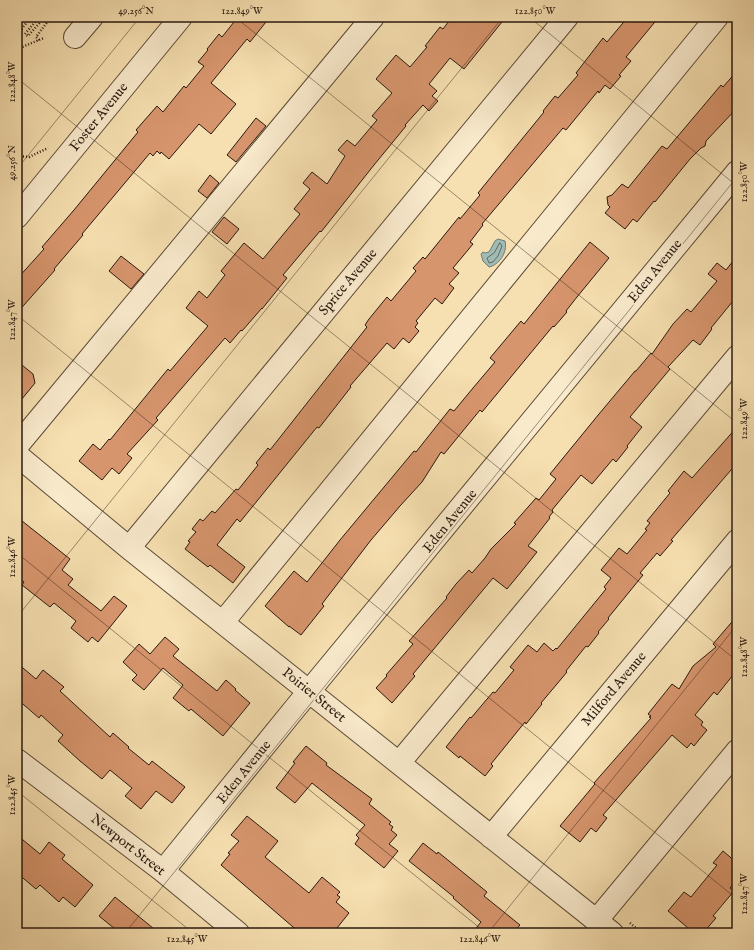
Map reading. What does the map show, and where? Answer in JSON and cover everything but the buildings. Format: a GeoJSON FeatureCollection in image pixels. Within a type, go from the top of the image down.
{"type":"FeatureCollection","features":[{"type":"Feature","properties":{"kind":"street"},"geometry":{"type":"LineString","coordinates":[[75,37],[92,17]]}},
{"type":"Feature","properties":{"kind":"street","name":"Foster Avenue"},"geometry":{"type":"LineString","coordinates":[[17,217],[181,17]]}},
{"type":"Feature","properties":{"kind":"street"},"geometry":{"type":"LineString","coordinates":[[17,446],[373,17]]}},
{"type":"Feature","properties":{"kind":"street","name":"Sprice Avenue"},"geometry":{"type":"LineString","coordinates":[[129,548],[567,17]]}},
{"type":"Feature","properties":{"kind":"street"},"geometry":{"type":"LineString","coordinates":[[223,622],[717,17]]}},
{"type":"Feature","properties":{"kind":"street","name":"Eden Avenue"},"geometry":{"type":"LineString","coordinates":[[163,871],[737,172]]}},
{"type":"Feature","properties":{"kind":"street"},"geometry":{"type":"LineString","coordinates":[[399,763],[737,357]]}},
{"type":"Feature","properties":{"kind":"street","name":"Poirier Street"},"geometry":{"type":"LineString","coordinates":[[17,456],[129,548],[604,927]]}},
{"type":"Feature","properties":{"kind":"street","name":"Milford Avenue"},"geometry":{"type":"LineString","coordinates":[[491,837],[737,541]]}},
{"type":"Feature","properties":{"kind":"street"},"geometry":{"type":"LineString","coordinates":[[604,927],[737,751]]}},
{"type":"Feature","properties":{"kind":"street","name":"Newport Street"},"geometry":{"type":"LineString","coordinates":[[17,760],[163,871],[238,933]]}},
{"type":"Feature","properties":{"kind":"path"},"geometry":{"type":"LineString","coordinates":[[26,17],[17,28],[20,31],[32,17]]}},
{"type":"Feature","properties":{"kind":"path"},"geometry":{"type":"LineString","coordinates":[[38,17],[25,34],[28,36],[44,18],[48,21],[36,37],[39,40]]}},
{"type":"Feature","properties":{"kind":"path"},"geometry":{"type":"LineString","coordinates":[[17,49],[44,38]]}},
{"type":"Feature","properties":{"kind":"water"},"geometry":{"type":"Polygon","coordinates":[[[498,239],[505,241],[506,245],[504,254],[496,264],[489,267],[483,261],[481,254],[483,252],[489,252],[495,241],[498,239]]]}}]}
